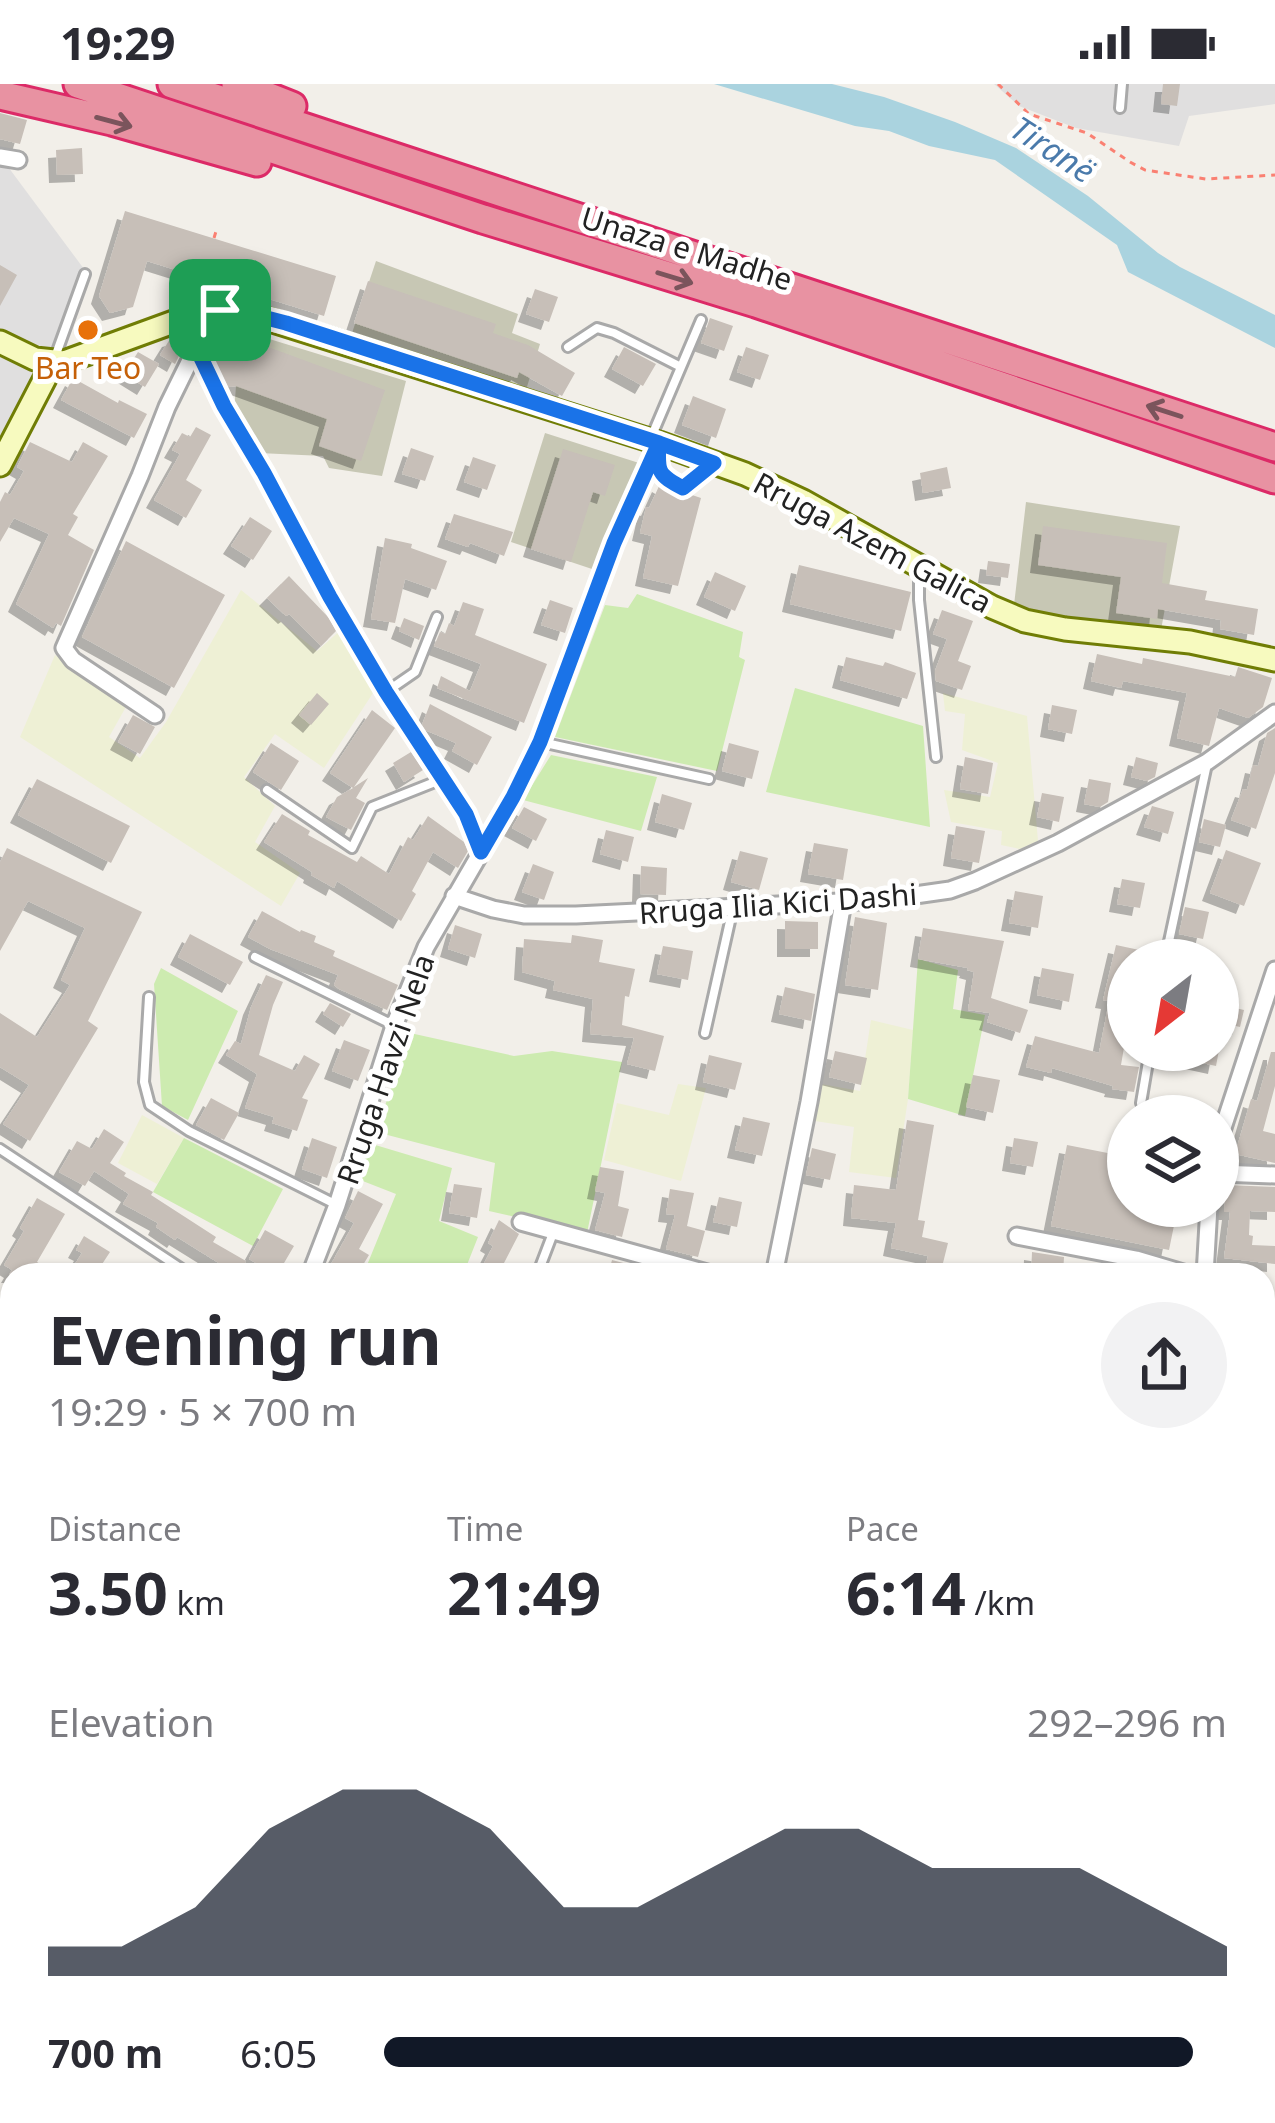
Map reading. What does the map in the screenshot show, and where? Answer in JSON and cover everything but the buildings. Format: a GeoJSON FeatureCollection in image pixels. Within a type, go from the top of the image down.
{"type":"FeatureCollection","features":[{"type":"Feature","properties":{"kind":"highway","name":"Unaza e Madhe"},"geometry":{"type":"LineString","coordinates":[[78,84],[483,219],[756,303],[1275,479]]}},
{"type":"Feature","properties":{"kind":"highway","name":"Unaza e Madhe"},"geometry":{"type":"LineString","coordinates":[[172,84],[1275,447]]}},
{"type":"Feature","properties":{"kind":"highway"},"geometry":{"type":"LineString","coordinates":[[236,84],[493,176],[632,235]]}},
{"type":"Feature","properties":{"kind":"highway"},"geometry":{"type":"LineString","coordinates":[[0,94],[226,153],[529,245],[624,262]]}},
{"type":"Feature","properties":{"kind":"main road","name":"Rruga Azem Galica"},"geometry":{"type":"LineString","coordinates":[[53,363],[182,318],[220,310],[243,312],[714,463],[793,496],[992,607],[1042,626],[1190,642],[1275,660]]}},
{"type":"Feature","properties":{"kind":"main road"},"geometry":{"type":"LineString","coordinates":[[0,342],[53,363],[0,465]]}},
{"type":"Feature","properties":{"kind":"street"},"geometry":{"type":"LineString","coordinates":[[0,157],[18,160]]}},
{"type":"Feature","properties":{"kind":"street"},"geometry":{"type":"LineString","coordinates":[[182,318],[224,406],[330,597],[466,814],[481,852]]}},
{"type":"Feature","properties":{"kind":"street"},"geometry":{"type":"LineString","coordinates":[[155,715],[73,660],[64,648],[196,348]]}},
{"type":"Feature","properties":{"kind":"street","name":"Rruga Havzi Nela"},"geometry":{"type":"LineString","coordinates":[[315,1263],[394,1026],[426,947],[540,742],[654,442]]}},
{"type":"Feature","properties":{"kind":"street","name":"Rruga Ilia Kici Dashi"},"geometry":{"type":"LineString","coordinates":[[454,896],[524,915],[880,900],[950,890],[1058,843],[1207,762],[1275,713]]}},
{"type":"Feature","properties":{"kind":"street"},"geometry":{"type":"LineString","coordinates":[[776,1263],[843,902]]}},
{"type":"Feature","properties":{"kind":"street"},"geometry":{"type":"LineString","coordinates":[[1234,1095],[1275,970]]}},
{"type":"Feature","properties":{"kind":"street"},"geometry":{"type":"LineString","coordinates":[[1239,1174],[1275,1175]]}},
{"type":"Feature","properties":{"kind":"street"},"geometry":{"type":"LineString","coordinates":[[521,1222],[669,1263]]}},
{"type":"Feature","properties":{"kind":"street"},"geometry":{"type":"LineString","coordinates":[[1206,1263],[1208,1227]]}},
{"type":"Feature","properties":{"kind":"street"},"geometry":{"type":"LineString","coordinates":[[1017,1236],[1147,1263]]}},
{"type":"Feature","properties":{"kind":"lane"},"geometry":{"type":"LineString","coordinates":[[1120,108],[1122,84]]}},
{"type":"Feature","properties":{"kind":"lane"},"geometry":{"type":"LineString","coordinates":[[53,363],[85,274]]}},
{"type":"Feature","properties":{"kind":"lane"},"geometry":{"type":"LineString","coordinates":[[701,320],[654,442],[663,478],[683,488],[714,463]]}},
{"type":"Feature","properties":{"kind":"lane"},"geometry":{"type":"LineString","coordinates":[[568,347],[597,328],[681,367]]}},
{"type":"Feature","properties":{"kind":"lane"},"geometry":{"type":"LineString","coordinates":[[919,567],[936,757]]}},
{"type":"Feature","properties":{"kind":"lane"},"geometry":{"type":"LineString","coordinates":[[386,692],[416,672],[436,617]]}},
{"type":"Feature","properties":{"kind":"lane"},"geometry":{"type":"LineString","coordinates":[[540,742],[709,779]]}},
{"type":"Feature","properties":{"kind":"lane"},"geometry":{"type":"LineString","coordinates":[[1170,939],[1207,762]]}},
{"type":"Feature","properties":{"kind":"lane"},"geometry":{"type":"LineString","coordinates":[[267,790],[352,848],[372,807],[442,779]]}},
{"type":"Feature","properties":{"kind":"lane"},"geometry":{"type":"LineString","coordinates":[[705,1033],[733,908]]}},
{"type":"Feature","properties":{"kind":"lane"},"geometry":{"type":"LineString","coordinates":[[254,957],[394,1026]]}},
{"type":"Feature","properties":{"kind":"lane"},"geometry":{"type":"LineString","coordinates":[[149,998],[144,1082],[150,1105],[189,1131],[337,1205]]}},
{"type":"Feature","properties":{"kind":"lane"},"geometry":{"type":"LineString","coordinates":[[0,1149],[173,1263]]}},
{"type":"Feature","properties":{"kind":"lane"},"geometry":{"type":"LineString","coordinates":[[542,1263],[554,1232]]}},
{"type":"Feature","properties":{"kind":"path"},"geometry":{"type":"LineString","coordinates":[[998,84],[1029,113],[1088,133],[1145,170],[1206,179],[1275,175]]}},
{"type":"Feature","properties":{"kind":"path"},"geometry":{"type":"LineString","coordinates":[[214,238],[217,228]]}},
{"type":"Feature","properties":{"kind":"shaded area"},"geometry":{"type":"Polygon","coordinates":[[[994,84],[1275,84],[1275,104],[1189,116],[1179,146],[1076,128],[1019,106],[994,84]]]}},
{"type":"Feature","properties":{"kind":"shaded area"},"geometry":{"type":"Polygon","coordinates":[[[0,156],[87,273],[72,314],[0,461],[0,156]]]}},
{"type":"Feature","properties":{"kind":"shaded area"},"geometry":{"type":"Polygon","coordinates":[[[376,261],[518,314],[512,333],[540,344],[526,390],[352,333],[376,261]]]}},
{"type":"Feature","properties":{"kind":"shaded area"},"geometry":{"type":"Polygon","coordinates":[[[250,333],[406,381],[382,476],[329,468],[323,456],[259,453],[234,412],[250,333]]]}},
{"type":"Feature","properties":{"kind":"shaded area"},"geometry":{"type":"Polygon","coordinates":[[[545,433],[639,463],[595,570],[511,542],[545,433]]]}},
{"type":"Feature","properties":{"kind":"shaded area"},"geometry":{"type":"Polygon","coordinates":[[[1026,502],[1180,526],[1161,630],[1040,615],[1014,605],[1026,502]]]}},
{"type":"Feature","properties":{"kind":"shaded area"},"geometry":{"type":"Polygon","coordinates":[[[241,590],[317,651],[342,629],[373,693],[324,768],[275,734],[244,777],[275,806],[255,842],[300,873],[281,906],[20,737],[55,655],[127,705],[109,737],[140,758],[166,722],[241,590]]]}},
{"type":"Feature","properties":{"kind":"shaded area"},"geometry":{"type":"Polygon","coordinates":[[[943,693],[1027,716],[1038,841],[1020,849],[1001,845],[1002,831],[951,822],[944,790],[990,797],[998,763],[962,750],[965,714],[945,711],[943,693]]]}},
{"type":"Feature","properties":{"kind":"shaded area"},"geometry":{"type":"Polygon","coordinates":[[[871,1020],[913,1030],[896,1178],[849,1172],[854,1127],[815,1121],[821,1084],[860,1091],[871,1020]]]}},
{"type":"Feature","properties":{"kind":"shaded area"},"geometry":{"type":"Polygon","coordinates":[[[678,1084],[706,1088],[681,1181],[604,1160],[617,1103],[669,1115],[678,1084]]]}},
{"type":"Feature","properties":{"kind":"shaded area"},"geometry":{"type":"Polygon","coordinates":[[[142,1115],[184,1138],[157,1184],[118,1163],[142,1115]]]}},
{"type":"Feature","properties":{"kind":"green space"},"geometry":{"type":"Polygon","coordinates":[[[637,594],[743,632],[739,657],[745,660],[717,771],[555,737],[605,605],[628,608],[637,594]]]}},
{"type":"Feature","properties":{"kind":"green space"},"geometry":{"type":"Polygon","coordinates":[[[795,688],[923,726],[930,827],[766,792],[795,688]]]}},
{"type":"Feature","properties":{"kind":"green space"},"geometry":{"type":"Polygon","coordinates":[[[551,755],[657,777],[641,831],[523,800],[551,755]]]}},
{"type":"Feature","properties":{"kind":"green space"},"geometry":{"type":"Polygon","coordinates":[[[918,959],[958,970],[953,1009],[985,1015],[965,1116],[908,1099],[918,959]]]}},
{"type":"Feature","properties":{"kind":"green space"},"geometry":{"type":"Polygon","coordinates":[[[161,968],[238,1011],[188,1120],[162,1106],[154,984],[161,968]]]}},
{"type":"Feature","properties":{"kind":"green space"},"geometry":{"type":"Polygon","coordinates":[[[410,1033],[514,1056],[552,1051],[622,1062],[587,1233],[489,1211],[495,1163],[376,1132],[410,1033]]]}},
{"type":"Feature","properties":{"kind":"green space"},"geometry":{"type":"Polygon","coordinates":[[[184,1138],[283,1189],[253,1246],[153,1192],[184,1138]]]}},
{"type":"Feature","properties":{"kind":"green space"},"geometry":{"type":"Polygon","coordinates":[[[372,1144],[452,1168],[439,1221],[478,1237],[468,1263],[368,1263],[396,1194],[355,1178],[372,1144]]]}},
{"type":"Feature","properties":{"kind":"water"},"geometry":{"type":"Polygon","coordinates":[[[714,84],[832,84],[884,97],[1016,148],[1088,196],[1158,253],[1275,315],[1275,348],[1128,272],[1117,245],[995,160],[855,126],[714,84]]]}},
{"type":"Feature","properties":{"kind":"place","name":"Bar Teo"},"geometry":{"type":"Point","coordinates":[88,330]}},
{"type":"Feature","properties":{"kind":"route"},"geometry":{"type":"LineString","coordinates":[[220,310],[182,318],[224,406],[330,597],[466,814],[481,852],[540,742],[614,543],[659,443],[714,463],[683,488],[663,478],[657,466],[659,443],[286,323],[220,310]]}},
{"type":"Feature","properties":{"kind":"water label","name":"Tiranë"},"geometry":{"type":"Point","coordinates":[1053,149]}}]}
